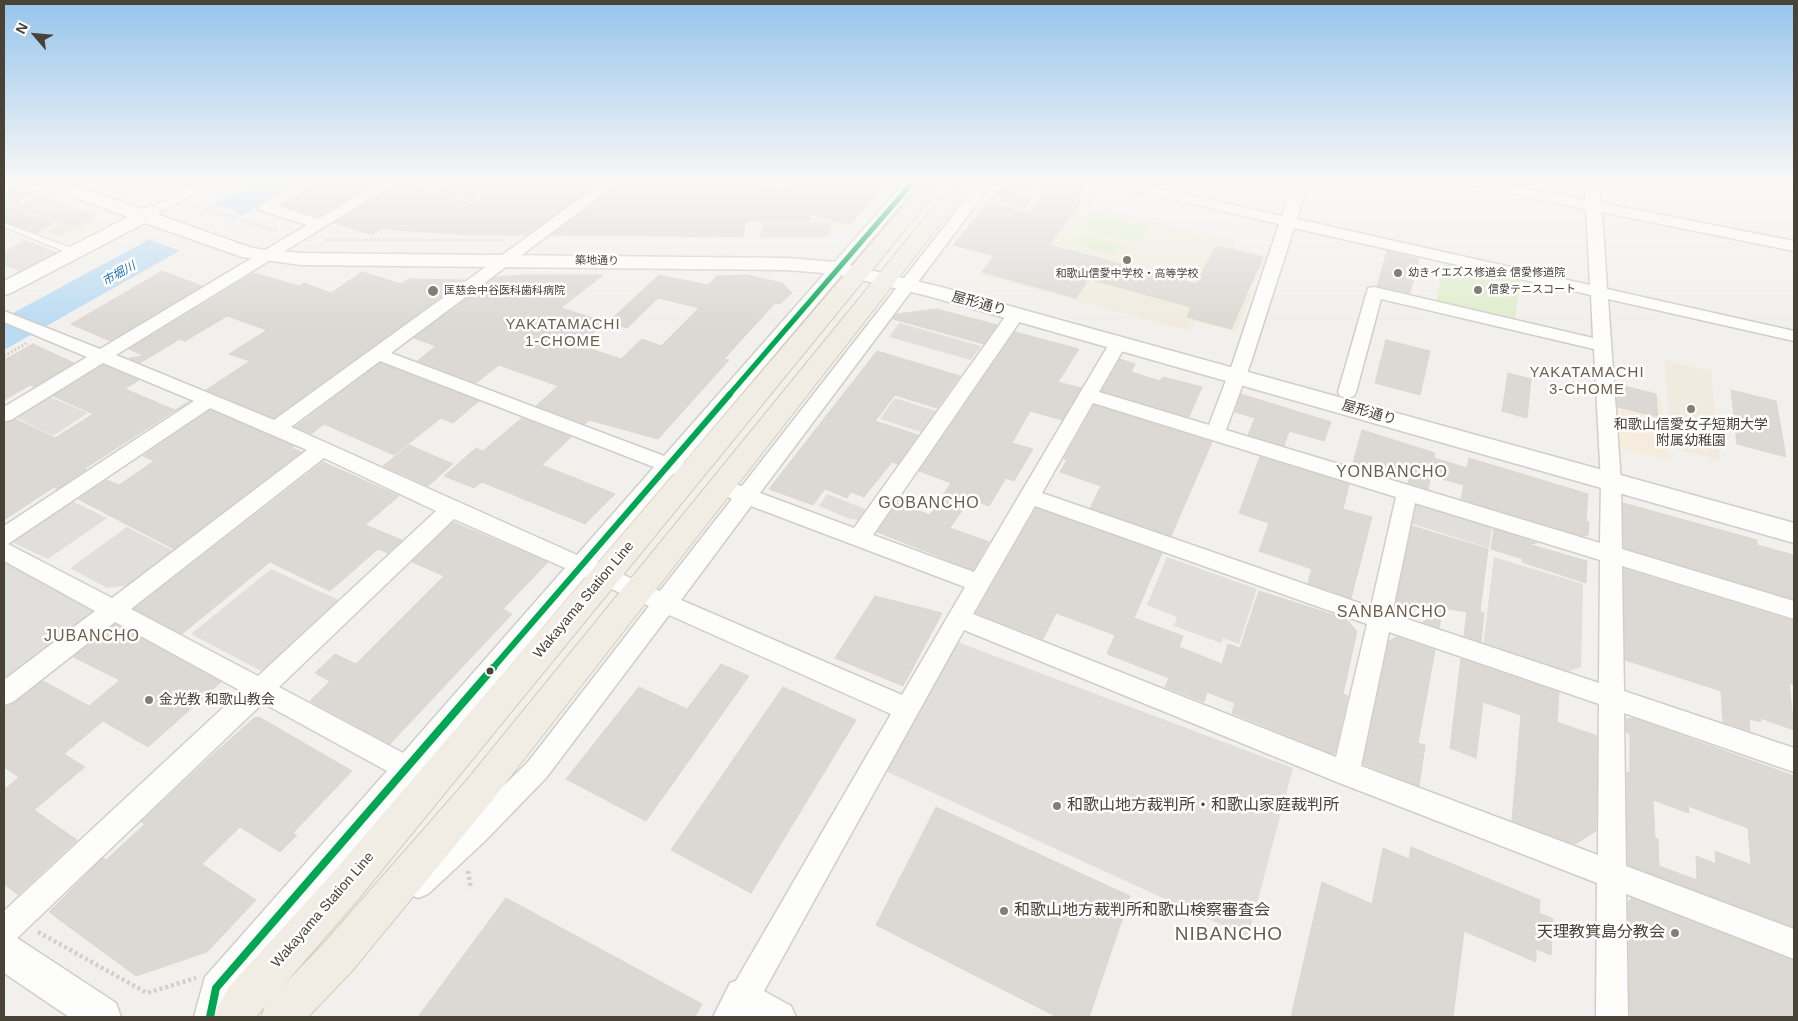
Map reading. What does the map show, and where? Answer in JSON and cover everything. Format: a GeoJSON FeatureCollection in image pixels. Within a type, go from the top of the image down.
{"type":"FeatureCollection","features":[{"type":"Feature","properties":{"kind":"main road","name":"Wakayama Station Line"},"geometry":{"type":"LineString","coordinates":[[281,1017],[338,957],[478,792],[652,596],[734,491],[903,230]]}},
{"type":"Feature","properties":{"kind":"main road","name":"Wakayama Station Line"},"geometry":{"type":"LineString","coordinates":[[233,1017],[242,1002],[343,889],[419,774],[679,469],[917,230]]}},
{"type":"Feature","properties":{"kind":"street"},"geometry":{"type":"LineString","coordinates":[[4,289],[74,252],[123,230]]}},
{"type":"Feature","properties":{"kind":"street","name":"築地通り"},"geometry":{"type":"LineString","coordinates":[[194,230],[211,240],[249,253],[301,259],[513,250]]}},
{"type":"Feature","properties":{"kind":"street","name":"築地通り"},"geometry":{"type":"LineString","coordinates":[[246,230],[286,245],[309,248],[513,250],[787,264],[877,271],[946,288]]}},
{"type":"Feature","properties":{"kind":"street"},"geometry":{"type":"LineString","coordinates":[[4,415],[310,230]]}},
{"type":"Feature","properties":{"kind":"street"},"geometry":{"type":"LineString","coordinates":[[276,428],[378,354],[513,250],[543,230]]}},
{"type":"Feature","properties":{"kind":"street"},"geometry":{"type":"LineString","coordinates":[[877,271],[894,230]]}},
{"type":"Feature","properties":{"kind":"street"},"geometry":{"type":"LineString","coordinates":[[877,271],[928,230]]}},
{"type":"Feature","properties":{"kind":"street"},"geometry":{"type":"LineString","coordinates":[[1215,434],[1239,369],[1285,230]]}},
{"type":"Feature","properties":{"kind":"street"},"geometry":{"type":"LineString","coordinates":[[1322,230],[1794,336]]}},
{"type":"Feature","properties":{"kind":"street"},"geometry":{"type":"LineString","coordinates":[[1596,230],[1611,474],[1612,1017]]}},
{"type":"Feature","properties":{"kind":"street"},"geometry":{"type":"LineString","coordinates":[[1712,230],[1794,246]]}},
{"type":"Feature","properties":{"kind":"street","name":"屋形通り"},"geometry":{"type":"LineString","coordinates":[[946,288],[1611,474],[1794,516]]}},
{"type":"Feature","properties":{"kind":"street","name":"屋形通り"},"geometry":{"type":"LineString","coordinates":[[946,288],[1016,314],[1118,342],[1347,392],[1794,533]]}},
{"type":"Feature","properties":{"kind":"street"},"geometry":{"type":"LineString","coordinates":[[1347,392],[1374,292],[1603,346]]}},
{"type":"Feature","properties":{"kind":"street"},"geometry":{"type":"LineString","coordinates":[[859,538],[1016,314]]}},
{"type":"Feature","properties":{"kind":"street"},"geometry":{"type":"LineString","coordinates":[[4,316],[276,428],[451,509],[907,709]]}},
{"type":"Feature","properties":{"kind":"street"},"geometry":{"type":"LineString","coordinates":[[780,1017],[738,1007],[1118,342]]}},
{"type":"Feature","properties":{"kind":"street"},"geometry":{"type":"LineString","coordinates":[[378,354],[679,469]]}},
{"type":"Feature","properties":{"kind":"street"},"geometry":{"type":"LineString","coordinates":[[1087,395],[1611,556],[1794,610]]}},
{"type":"Feature","properties":{"kind":"street"},"geometry":{"type":"LineString","coordinates":[[4,537],[209,400]]}},
{"type":"Feature","properties":{"kind":"street"},"geometry":{"type":"LineString","coordinates":[[4,694],[110,610],[322,449]]}},
{"type":"Feature","properties":{"kind":"street"},"geometry":{"type":"LineString","coordinates":[[734,491],[979,583]]}},
{"type":"Feature","properties":{"kind":"street"},"geometry":{"type":"LineString","coordinates":[[1346,773],[1407,493]]}},
{"type":"Feature","properties":{"kind":"street"},"geometry":{"type":"LineString","coordinates":[[1029,496],[1379,619],[1794,760]]}},
{"type":"Feature","properties":{"kind":"street"},"geometry":{"type":"LineString","coordinates":[[102,1017],[8,934],[261,689],[451,509]]}},
{"type":"Feature","properties":{"kind":"street"},"geometry":{"type":"LineString","coordinates":[[4,551],[110,610],[419,774],[216,988],[210,1017]]}},
{"type":"Feature","properties":{"kind":"street"},"geometry":{"type":"LineString","coordinates":[[959,618],[1346,773],[1613,873],[1794,944]]}},
{"type":"Feature","properties":{"kind":"lane"},"geometry":{"type":"LineString","coordinates":[[16,230],[74,252]]}},
{"type":"Feature","properties":{"kind":"path"},"geometry":{"type":"LineString","coordinates":[[326,240],[513,250]]}},
{"type":"Feature","properties":{"kind":"path"},"geometry":{"type":"LineString","coordinates":[[4,356],[32,340]]}},
{"type":"Feature","properties":{"kind":"path"},"geometry":{"type":"LineString","coordinates":[[8,934],[147,993],[196,978]]}},
{"type":"Feature","properties":{"kind":"shaded area"},"geometry":{"type":"Polygon","coordinates":[[[21,230],[88,230],[84,240],[66,234],[51,241],[21,230]]]}},
{"type":"Feature","properties":{"kind":"shaded area"},"geometry":{"type":"Polygon","coordinates":[[[50,230],[73,230],[60,236],[47,231],[50,230]]]}},
{"type":"Feature","properties":{"kind":"shaded area"},"geometry":{"type":"Polygon","coordinates":[[[762,230],[843,230],[821,238],[760,238],[762,230]]]}},
{"type":"Feature","properties":{"kind":"shaded area"},"geometry":{"type":"Polygon","coordinates":[[[762,230],[830,230],[829,236],[821,238],[760,238],[762,230]]]}},
{"type":"Feature","properties":{"kind":"shaded area","name":"和歌山信愛中学校・高等学校"},"geometry":{"type":"Polygon","coordinates":[[[1012,230],[1188,230],[1235,241],[1232,247],[1267,256],[1255,283],[1221,275],[1216,285],[1252,294],[1236,332],[1194,321],[1189,331],[978,274],[1012,230]]]}},
{"type":"Feature","properties":{"kind":"shaded area"},"geometry":{"type":"Polygon","coordinates":[[[25,240],[58,253],[21,272],[4,265],[4,251],[25,240]]]}},
{"type":"Feature","properties":{"kind":"shaded area"},"geometry":{"type":"Polygon","coordinates":[[[899,323],[981,346],[971,360],[889,337],[899,323]]]}},
{"type":"Feature","properties":{"kind":"shaded area","name":"和歌山信愛女子短期大学 附属幼稚園"},"geometry":{"type":"Polygon","coordinates":[[[1665,360],[1711,371],[1720,460],[1670,447],[1665,360]]]}},
{"type":"Feature","properties":{"kind":"shaded area"},"geometry":{"type":"Polygon","coordinates":[[[1616,388],[1661,398],[1668,460],[1620,448],[1616,388]]]}},
{"type":"Feature","properties":{"kind":"shaded area"},"geometry":{"type":"Polygon","coordinates":[[[45,395],[88,413],[53,436],[11,415],[45,395]]]}},
{"type":"Feature","properties":{"kind":"shaded area"},"geometry":{"type":"Polygon","coordinates":[[[895,398],[936,411],[921,432],[880,419],[895,398]]]}},
{"type":"Feature","properties":{"kind":"shaded area"},"geometry":{"type":"Polygon","coordinates":[[[827,494],[868,510],[861,520],[850,519],[819,506],[827,494]]]}},
{"type":"Feature","properties":{"kind":"shaded area"},"geometry":{"type":"Polygon","coordinates":[[[66,498],[107,518],[48,559],[5,539],[66,498]]]}},
{"type":"Feature","properties":{"kind":"shaded area"},"geometry":{"type":"Polygon","coordinates":[[[1414,499],[1493,523],[1489,548],[1403,521],[1414,499]]]}},
{"type":"Feature","properties":{"kind":"shaded area"},"geometry":{"type":"Polygon","coordinates":[[[127,527],[177,553],[133,585],[107,588],[70,568],[127,527]]]}},
{"type":"Feature","properties":{"kind":"shaded area"},"geometry":{"type":"Polygon","coordinates":[[[4,557],[102,612],[4,689],[5,634],[4,557]]]}},
{"type":"Feature","properties":{"kind":"shaded area"},"geometry":{"type":"Polygon","coordinates":[[[1167,557],[1257,589],[1239,644],[1223,638],[1221,643],[1174,626],[1177,617],[1147,605],[1167,557]]]}},
{"type":"Feature","properties":{"kind":"shaded area"},"geometry":{"type":"Polygon","coordinates":[[[1494,557],[1583,584],[1581,667],[1564,673],[1483,646],[1494,557]]]}},
{"type":"Feature","properties":{"kind":"shaded area"},"geometry":{"type":"Polygon","coordinates":[[[271,569],[343,602],[265,673],[191,634],[271,569]]]}},
{"type":"Feature","properties":{"kind":"shaded area"},"geometry":{"type":"Polygon","coordinates":[[[952,640],[1293,768],[1248,937],[879,768],[952,640]]]}},
{"type":"Feature","properties":{"kind":"green space"},"geometry":{"type":"Polygon","coordinates":[[[1084,230],[1146,230],[1138,243],[1084,230]]]}},
{"type":"Feature","properties":{"kind":"green space"},"geometry":{"type":"Polygon","coordinates":[[[1082,235],[1122,245],[1115,255],[1076,245],[1082,235]]]}},
{"type":"Feature","properties":{"kind":"green space","name":"信愛テニスコート"},"geometry":{"type":"Polygon","coordinates":[[[1444,262],[1520,280],[1515,321],[1436,301],[1444,262]]]}},
{"type":"Feature","properties":{"kind":"water","name":"市堀川"},"geometry":{"type":"Polygon","coordinates":[[[167,230],[217,230],[4,350],[4,318],[167,230]]]}},
{"type":"Feature","properties":{"kind":"pier"},"geometry":{"type":"Polygon","coordinates":[[[164,230],[219,230],[181,251],[147,239],[164,230]]]}},
{"type":"Feature","properties":{"kind":"building"},"geometry":{"type":"Polygon","coordinates":[[[27,230],[42,230],[36,233],[27,230]]]}},
{"type":"Feature","properties":{"kind":"building"},"geometry":{"type":"Polygon","coordinates":[[[355,230],[380,230],[372,235],[355,230]]]}},
{"type":"Feature","properties":{"kind":"building"},"geometry":{"type":"Polygon","coordinates":[[[390,230],[534,230],[527,235],[468,235],[390,230]]]}},
{"type":"Feature","properties":{"kind":"building"},"geometry":{"type":"Polygon","coordinates":[[[558,230],[744,230],[743,237],[551,235],[558,230]]]}},
{"type":"Feature","properties":{"kind":"building"},"geometry":{"type":"Polygon","coordinates":[[[966,230],[1060,230],[1049,245],[1196,284],[1216,246],[1263,257],[1231,329],[1187,317],[1191,307],[1089,279],[1076,298],[982,272],[995,256],[953,245],[966,230]]]}},
{"type":"Feature","properties":{"kind":"building","name":"幼きイエズス修道会 信愛修道院"},"geometry":{"type":"Polygon","coordinates":[[[1387,251],[1419,259],[1410,293],[1377,286],[1387,251]]]}},
{"type":"Feature","properties":{"kind":"building"},"geometry":{"type":"Polygon","coordinates":[[[162,271],[202,286],[110,341],[71,324],[162,271]]]}},
{"type":"Feature","properties":{"kind":"building"},"geometry":{"type":"Polygon","coordinates":[[[362,272],[401,284],[409,279],[464,280],[274,418],[206,390],[250,361],[229,354],[267,330],[227,316],[185,341],[180,339],[140,363],[129,358],[144,356],[129,349],[254,273],[299,286],[304,283],[331,293],[362,272]]]}},
{"type":"Feature","properties":{"kind":"building"},"geometry":{"type":"Polygon","coordinates":[[[603,275],[561,308],[605,322],[579,345],[621,359],[642,339],[661,346],[699,308],[658,298],[627,328],[608,322],[659,275],[708,285],[717,276],[747,275],[782,283],[792,293],[780,304],[775,303],[724,359],[729,360],[658,439],[589,420],[585,424],[536,406],[558,386],[499,365],[476,383],[417,361],[436,346],[414,338],[495,277],[603,275]]]}},
{"type":"Feature","properties":{"kind":"building"},"geometry":{"type":"Polygon","coordinates":[[[937,309],[997,325],[984,344],[893,319],[896,314],[937,309]]]}},
{"type":"Feature","properties":{"kind":"building"},"geometry":{"type":"Polygon","coordinates":[[[1015,332],[1079,349],[1058,382],[1081,388],[1062,420],[1030,411],[1012,443],[1033,449],[1014,481],[1006,478],[989,506],[970,499],[950,528],[989,542],[973,570],[877,532],[897,503],[930,515],[951,483],[919,471],[1015,332]]]}},
{"type":"Feature","properties":{"kind":"building"},"geometry":{"type":"Polygon","coordinates":[[[1386,340],[1430,351],[1420,395],[1375,383],[1386,340]]]}},
{"type":"Feature","properties":{"kind":"building"},"geometry":{"type":"Polygon","coordinates":[[[33,344],[74,363],[34,387],[30,385],[4,400],[4,360],[33,344]]]}},
{"type":"Feature","properties":{"kind":"building"},"geometry":{"type":"Polygon","coordinates":[[[877,351],[960,376],[937,408],[895,395],[875,421],[918,435],[898,464],[892,462],[864,497],[851,492],[847,498],[825,489],[813,505],[769,489],[877,351]]]}},
{"type":"Feature","properties":{"kind":"building"},"geometry":{"type":"Polygon","coordinates":[[[1120,359],[1135,364],[1131,372],[1160,381],[1163,377],[1202,387],[1189,417],[1102,391],[1120,359]]]}},
{"type":"Feature","properties":{"kind":"building"},"geometry":{"type":"Polygon","coordinates":[[[380,363],[479,401],[453,423],[441,418],[394,455],[324,424],[311,434],[295,427],[380,363]]]}},
{"type":"Feature","properties":{"kind":"building"},"geometry":{"type":"Polygon","coordinates":[[[103,365],[139,380],[125,389],[175,410],[190,401],[84,469],[86,470],[57,489],[54,487],[4,520],[4,423],[15,419],[55,438],[93,414],[53,396],[103,365]]]}},
{"type":"Feature","properties":{"kind":"building"},"geometry":{"type":"Polygon","coordinates":[[[1508,373],[1531,379],[1527,418],[1502,411],[1508,373]]]}},
{"type":"Feature","properties":{"kind":"building"},"geometry":{"type":"Polygon","coordinates":[[[1616,384],[1656,394],[1658,417],[1618,407],[1616,384]]]}},
{"type":"Feature","properties":{"kind":"building"},"geometry":{"type":"Polygon","coordinates":[[[1731,390],[1776,401],[1786,457],[1737,444],[1731,390]]]}},
{"type":"Feature","properties":{"kind":"building"},"geometry":{"type":"Polygon","coordinates":[[[1241,394],[1331,422],[1324,441],[1289,431],[1284,446],[1248,435],[1255,418],[1235,412],[1241,394]]]}},
{"type":"Feature","properties":{"kind":"building"},"geometry":{"type":"Polygon","coordinates":[[[1094,405],[1212,442],[1171,536],[1090,508],[1101,486],[1060,472],[1067,460],[1064,459],[1094,405]]]}},
{"type":"Feature","properties":{"kind":"building"},"geometry":{"type":"Polygon","coordinates":[[[210,410],[294,446],[292,448],[301,452],[174,549],[78,499],[107,480],[119,485],[154,461],[143,456],[210,410]]]}},
{"type":"Feature","properties":{"kind":"building"},"geometry":{"type":"Polygon","coordinates":[[[522,418],[571,437],[542,465],[615,494],[585,524],[482,482],[474,488],[444,476],[476,448],[483,451],[522,418]]]}},
{"type":"Feature","properties":{"kind":"building"},"geometry":{"type":"Polygon","coordinates":[[[1362,430],[1435,453],[1434,458],[1467,468],[1469,458],[1588,494],[1586,521],[1589,522],[1588,535],[1583,536],[1461,499],[1464,485],[1431,476],[1428,489],[1408,483],[1409,479],[1353,463],[1362,430]]]}},
{"type":"Feature","properties":{"kind":"building"},"geometry":{"type":"Polygon","coordinates":[[[409,445],[453,464],[428,486],[383,466],[409,445]]]}},
{"type":"Feature","properties":{"kind":"building"},"geometry":{"type":"Polygon","coordinates":[[[1260,457],[1349,484],[1343,509],[1372,517],[1351,598],[1308,583],[1312,569],[1259,551],[1269,523],[1239,513],[1260,457]]]}},
{"type":"Feature","properties":{"kind":"building"},"geometry":{"type":"Polygon","coordinates":[[[323,462],[399,496],[365,525],[402,540],[388,553],[378,549],[330,591],[270,562],[182,634],[134,609],[323,462]]]}},
{"type":"Feature","properties":{"kind":"building"},"geometry":{"type":"Polygon","coordinates":[[[1623,503],[1757,540],[1757,545],[1794,555],[1794,599],[1624,548],[1623,503]]]}},
{"type":"Feature","properties":{"kind":"building"},"geometry":{"type":"Polygon","coordinates":[[[1036,508],[1162,553],[1134,618],[1183,636],[1179,647],[1222,664],[1228,644],[1240,648],[1259,591],[1346,619],[1357,631],[1343,694],[1348,696],[1335,752],[1333,754],[1232,713],[1235,703],[1207,692],[1204,702],[1165,687],[1169,678],[1107,654],[1115,635],[1056,613],[1043,639],[976,613],[1036,508]]]}},
{"type":"Feature","properties":{"kind":"building"},"geometry":{"type":"Polygon","coordinates":[[[453,522],[548,562],[503,609],[512,614],[390,744],[310,701],[330,681],[315,673],[335,654],[356,664],[444,576],[412,562],[453,522]]]}},
{"type":"Feature","properties":{"kind":"building"},"geometry":{"type":"Polygon","coordinates":[[[1412,526],[1488,549],[1480,611],[1484,613],[1481,642],[1464,636],[1467,612],[1443,608],[1439,628],[1423,622],[1435,616],[1396,603],[1412,526]]]}},
{"type":"Feature","properties":{"kind":"building"},"geometry":{"type":"Polygon","coordinates":[[[1494,529],[1537,543],[1528,544],[1587,561],[1586,583],[1522,562],[1523,559],[1491,549],[1494,529]]]}},
{"type":"Feature","properties":{"kind":"building"},"geometry":{"type":"Polygon","coordinates":[[[1624,569],[1793,621],[1794,685],[1789,683],[1794,730],[1760,718],[1761,722],[1749,719],[1750,731],[1723,722],[1721,691],[1625,660],[1624,569]]]}},
{"type":"Feature","properties":{"kind":"building"},"geometry":{"type":"Polygon","coordinates":[[[875,596],[942,613],[903,686],[835,658],[875,596]]]}},
{"type":"Feature","properties":{"kind":"building"},"geometry":{"type":"Polygon","coordinates":[[[115,624],[221,682],[148,747],[103,721],[64,754],[85,767],[34,810],[77,840],[18,895],[4,884],[4,790],[19,777],[4,767],[4,707],[14,703],[43,681],[89,706],[120,680],[73,657],[115,624]]]}},
{"type":"Feature","properties":{"kind":"building"},"geometry":{"type":"Polygon","coordinates":[[[1397,637],[1435,650],[1418,743],[1425,745],[1419,786],[1363,764],[1389,641],[1397,637]]]}},
{"type":"Feature","properties":{"kind":"building"},"geometry":{"type":"Polygon","coordinates":[[[1461,659],[1559,692],[1557,722],[1597,736],[1596,831],[1575,844],[1512,821],[1521,715],[1483,702],[1476,758],[1450,748],[1461,659]]]}},
{"type":"Feature","properties":{"kind":"building"},"geometry":{"type":"Polygon","coordinates":[[[721,664],[749,676],[646,821],[566,779],[639,687],[687,709],[721,664]]]}},
{"type":"Feature","properties":{"kind":"building"},"geometry":{"type":"Polygon","coordinates":[[[783,687],[856,720],[751,893],[671,850],[783,687]]]}},
{"type":"Feature","properties":{"kind":"building"},"geometry":{"type":"Polygon","coordinates":[[[259,717],[352,771],[293,833],[297,835],[280,852],[240,827],[202,864],[256,900],[207,952],[136,976],[49,912],[103,858],[106,860],[145,824],[141,822],[207,760],[254,718],[259,717]]]}},
{"type":"Feature","properties":{"kind":"building"},"geometry":{"type":"Polygon","coordinates":[[[1633,718],[1794,776],[1794,927],[1628,865],[1627,772],[1630,773],[1630,734],[1626,732],[1626,719],[1633,718]],[[1653,800],[1659,866],[1697,880],[1696,856],[1716,864],[1715,851],[1751,865],[1748,828],[1688,806],[1689,813],[1653,800]]]}},
{"type":"Feature","properties":{"kind":"building","name":"和歌山地方裁判所和歌山検察審査会"},"geometry":{"type":"Polygon","coordinates":[[[936,807],[1130,896],[1089,1017],[1057,1017],[876,925],[936,807]]]}},
{"type":"Feature","properties":{"kind":"building"},"geometry":{"type":"Polygon","coordinates":[[[1411,847],[1540,900],[1539,913],[1553,919],[1551,955],[1536,949],[1536,962],[1464,931],[1453,1017],[1291,1017],[1322,882],[1372,904],[1383,848],[1409,859],[1411,847]]]}},
{"type":"Feature","properties":{"kind":"building"},"geometry":{"type":"Polygon","coordinates":[[[506,898],[702,1004],[695,1017],[418,1017],[506,898]]]}},
{"type":"Feature","properties":{"kind":"building","name":"天理教箕島分教会"},"geometry":{"type":"Polygon","coordinates":[[[1632,898],[1794,961],[1794,1017],[1630,1017],[1628,902],[1632,898]]]}},
{"type":"Feature","properties":{"kind":"transit line"},"geometry":{"type":"LineString","coordinates":[[210,1017],[216,988],[872,230]]}},
{"type":"Feature","properties":{"kind":"place","name":"和歌山信愛中学校・高等学校"},"geometry":{"type":"Point","coordinates":[1127,260]}},
{"type":"Feature","properties":{"kind":"place","name":"幼きイエズス修道会 信愛修道院"},"geometry":{"type":"Point","coordinates":[1398,273]}},
{"type":"Feature","properties":{"kind":"place","name":"信愛テニスコート"},"geometry":{"type":"Point","coordinates":[1478,290]}},
{"type":"Feature","properties":{"kind":"place","name":"匡慈会中谷医科歯科病院"},"geometry":{"type":"Point","coordinates":[433,291]}},
{"type":"Feature","properties":{"kind":"place","name":"和歌山信愛女子短期大学 附属幼稚園"},"geometry":{"type":"Point","coordinates":[1691,409]}},
{"type":"Feature","properties":{"kind":"place","name":"金光教 和歌山教会"},"geometry":{"type":"Point","coordinates":[149,700]}},
{"type":"Feature","properties":{"kind":"place","name":"和歌山地方裁判所・和歌山家庭裁判所"},"geometry":{"type":"Point","coordinates":[1057,806]}},
{"type":"Feature","properties":{"kind":"place","name":"和歌山地方裁判所和歌山検察審査会"},"geometry":{"type":"Point","coordinates":[1004,911]}},
{"type":"Feature","properties":{"kind":"place","name":"天理教箕島分教会"},"geometry":{"type":"Point","coordinates":[1675,933]}},
{"type":"Feature","properties":{"kind":"district","name":"YAKATAMACHI 1-CHOME"},"geometry":{"type":"Point","coordinates":[563,334]}},
{"type":"Feature","properties":{"kind":"district","name":"YAKATAMACHI 3-CHOME"},"geometry":{"type":"Point","coordinates":[1587,382]}},
{"type":"Feature","properties":{"kind":"district","name":"YONBANCHO"},"geometry":{"type":"Point","coordinates":[1392,473]}},
{"type":"Feature","properties":{"kind":"district","name":"GOBANCHO"},"geometry":{"type":"Point","coordinates":[929,504]}},
{"type":"Feature","properties":{"kind":"district","name":"SANBANCHO"},"geometry":{"type":"Point","coordinates":[1392,613]}},
{"type":"Feature","properties":{"kind":"district","name":"JUBANCHO"},"geometry":{"type":"Point","coordinates":[92,637]}},
{"type":"Feature","properties":{"kind":"district","name":"NIBANCHO"},"geometry":{"type":"Point","coordinates":[1229,935]}}]}
